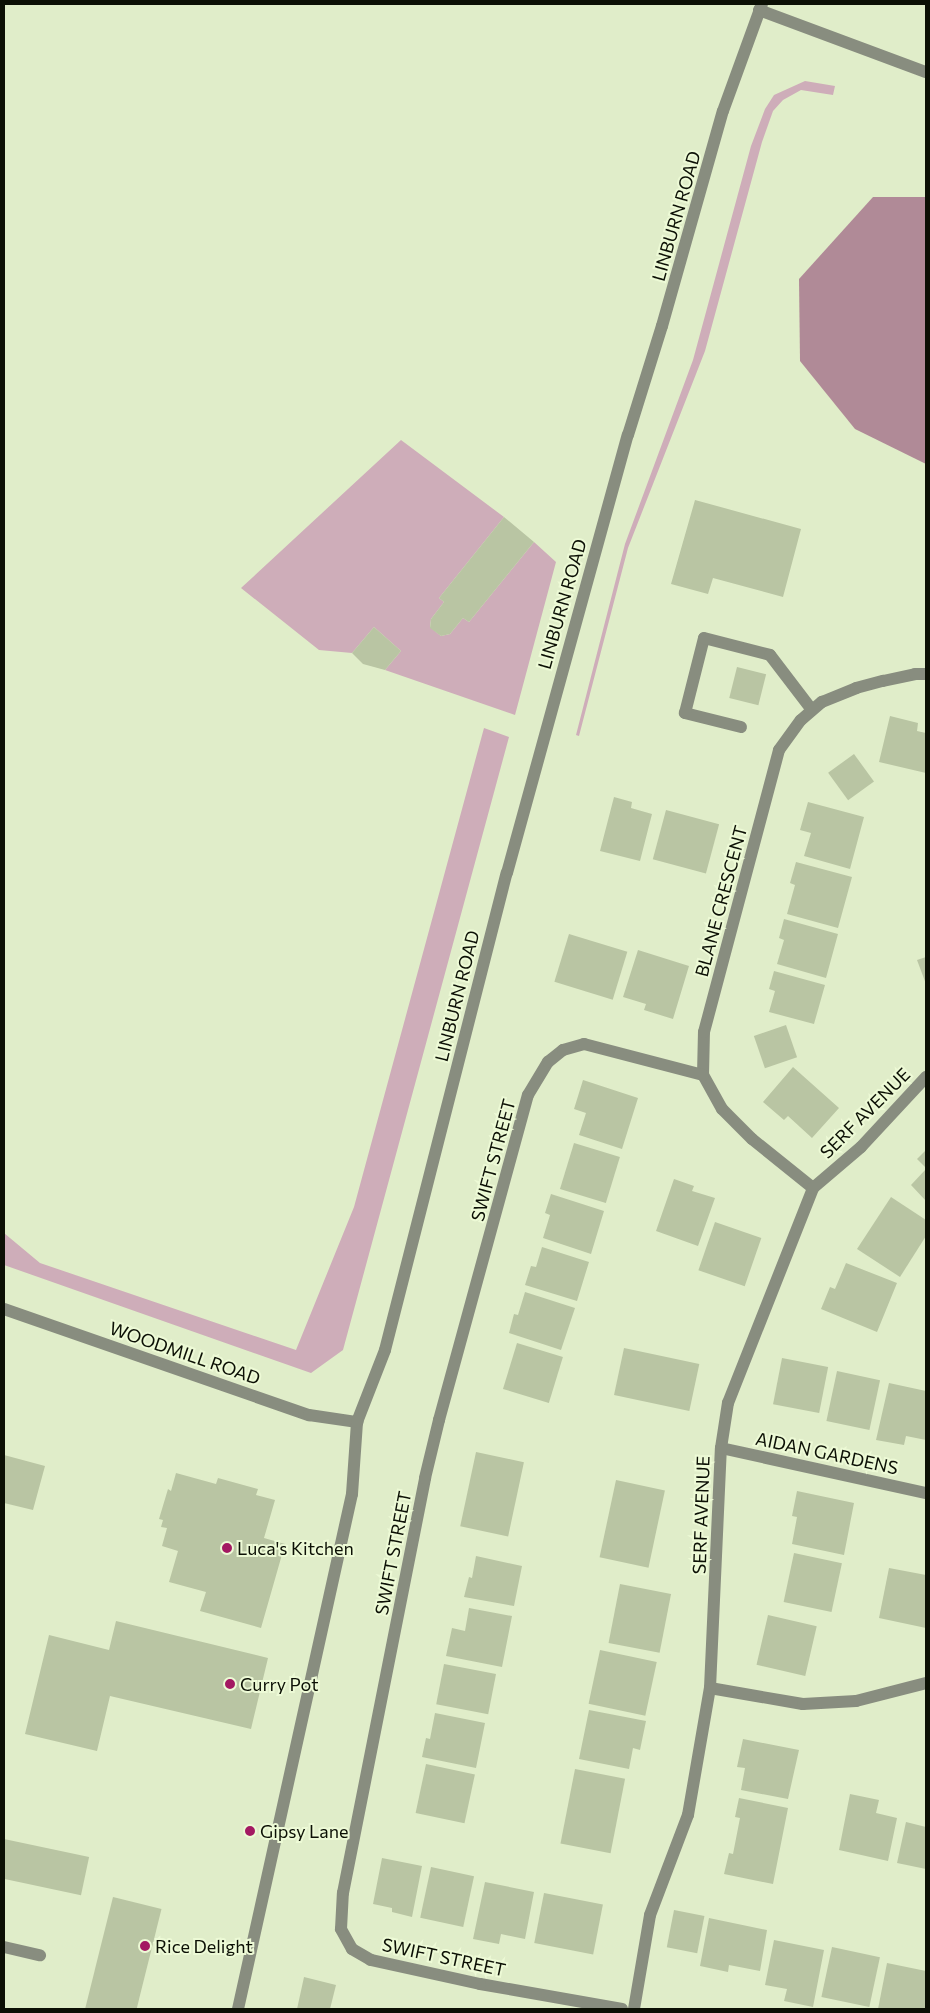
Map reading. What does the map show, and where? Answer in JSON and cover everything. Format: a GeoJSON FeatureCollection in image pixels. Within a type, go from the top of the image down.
{"type":"FeatureCollection","features":[{"type":"Feature","properties":{"kind":"street"},"geometry":{"type":"LineString","coordinates":[[761,7],[926,72]]}},
{"type":"Feature","properties":{"kind":"street","name":"LINBURN ROAD"},"geometry":{"type":"LineString","coordinates":[[238,2009],[352,1494],[357,1422],[385,1350],[510,864],[628,435],[662,326],[724,111],[761,7]]}},
{"type":"Feature","properties":{"kind":"street"},"geometry":{"type":"LineString","coordinates":[[741,727],[685,713],[704,638],[770,655],[812,710]]}},
{"type":"Feature","properties":{"kind":"street","name":"BLANE CRESCENT"},"geometry":{"type":"LineString","coordinates":[[703,1075],[704,1032],[779,750],[801,720],[822,702],[856,688],[915,674],[926,674]]}},
{"type":"Feature","properties":{"kind":"street","name":"SWIFT STREET"},"geometry":{"type":"LineString","coordinates":[[622,2009],[480,1984],[371,1960],[352,1949],[341,1929],[343,1893],[434,1439],[528,1096],[548,1062],[563,1050],[584,1044],[703,1075]]}},
{"type":"Feature","properties":{"kind":"street"},"geometry":{"type":"LineString","coordinates":[[703,1075],[722,1109],[752,1139],[813,1188]]}},
{"type":"Feature","properties":{"kind":"street","name":"SERF AVENUE"},"geometry":{"type":"LineString","coordinates":[[634,2009],[650,1915],[688,1815],[710,1688],[721,1448],[728,1403],[813,1188],[861,1147],[926,1077]]}},
{"type":"Feature","properties":{"kind":"street","name":"WOODMILL ROAD"},"geometry":{"type":"LineString","coordinates":[[5,1314],[309,1415],[357,1422]]}},
{"type":"Feature","properties":{"kind":"street","name":"AIDAN GARDENS"},"geometry":{"type":"LineString","coordinates":[[721,1448],[926,1493]]}},
{"type":"Feature","properties":{"kind":"street"},"geometry":{"type":"LineString","coordinates":[[710,1688],[803,1704],[856,1701],[926,1683]]}},
{"type":"Feature","properties":{"kind":"street"},"geometry":{"type":"LineString","coordinates":[[4,1947],[40,1955]]}},
{"type":"Feature","properties":{"kind":"shaded area"},"geometry":{"type":"Polygon","coordinates":[[[805,81],[835,86],[833,95],[801,90],[783,100],[773,111],[762,142],[705,351],[628,548],[579,736],[576,735],[625,544],[693,360],[751,146],[765,109],[774,95],[805,81]]]}},
{"type":"Feature","properties":{"kind":"shaded area"},"geometry":{"type":"Polygon","coordinates":[[[873,197],[926,197],[926,464],[855,429],[800,361],[799,279],[873,197]]]}},
{"type":"Feature","properties":{"kind":"shaded area"},"geometry":{"type":"Polygon","coordinates":[[[401,440],[504,517],[439,598],[444,602],[431,619],[430,627],[441,636],[450,634],[463,618],[469,622],[534,542],[556,562],[515,715],[385,670],[401,651],[374,627],[352,653],[319,650],[241,588],[401,440]]]}},
{"type":"Feature","properties":{"kind":"shaded area"},"geometry":{"type":"Polygon","coordinates":[[[484,728],[509,737],[343,1350],[311,1373],[4,1265],[4,1233],[40,1263],[296,1350],[354,1207],[484,728]]]}},
{"type":"Feature","properties":{"kind":"building"},"geometry":{"type":"Polygon","coordinates":[[[695,500],[801,529],[783,597],[713,578],[708,594],[671,584],[695,500]]]}},
{"type":"Feature","properties":{"kind":"building"},"geometry":{"type":"Polygon","coordinates":[[[504,517],[534,542],[469,622],[463,618],[450,634],[441,636],[430,628],[431,619],[444,602],[439,598],[504,517]]]}},
{"type":"Feature","properties":{"kind":"building"},"geometry":{"type":"Polygon","coordinates":[[[374,627],[401,651],[385,670],[363,664],[352,653],[374,627]]]}},
{"type":"Feature","properties":{"kind":"building"},"geometry":{"type":"Polygon","coordinates":[[[737,667],[766,674],[758,705],[729,698],[737,667]]]}},
{"type":"Feature","properties":{"kind":"building"},"geometry":{"type":"Polygon","coordinates":[[[890,716],[918,723],[917,731],[926,733],[926,773],[879,762],[890,716]]]}},
{"type":"Feature","properties":{"kind":"building"},"geometry":{"type":"Polygon","coordinates":[[[854,754],[874,782],[848,800],[828,773],[854,754]]]}},
{"type":"Feature","properties":{"kind":"building"},"geometry":{"type":"Polygon","coordinates":[[[614,797],[632,802],[631,808],[652,814],[640,861],[600,851],[614,797]]]}},
{"type":"Feature","properties":{"kind":"building"},"geometry":{"type":"Polygon","coordinates":[[[808,802],[864,817],[850,869],[804,856],[811,833],[800,830],[808,802]]]}},
{"type":"Feature","properties":{"kind":"building"},"geometry":{"type":"Polygon","coordinates":[[[666,810],[719,824],[706,873],[653,859],[666,810]]]}},
{"type":"Feature","properties":{"kind":"building"},"geometry":{"type":"Polygon","coordinates":[[[796,862],[852,877],[838,928],[787,914],[795,885],[790,883],[796,862]]]}},
{"type":"Feature","properties":{"kind":"building"},"geometry":{"type":"Polygon","coordinates":[[[784,919],[838,934],[826,978],[777,964],[784,940],[779,938],[784,919]]]}},
{"type":"Feature","properties":{"kind":"building"},"geometry":{"type":"Polygon","coordinates":[[[569,934],[627,952],[613,1000],[554,982],[569,934]]]}},
{"type":"Feature","properties":{"kind":"building"},"geometry":{"type":"Polygon","coordinates":[[[638,950],[689,966],[673,1019],[644,1010],[646,1004],[623,997],[638,950]]]}},
{"type":"Feature","properties":{"kind":"building"},"geometry":{"type":"Polygon","coordinates":[[[926,957],[926,984],[917,960],[926,957]]]}},
{"type":"Feature","properties":{"kind":"building"},"geometry":{"type":"Polygon","coordinates":[[[774,971],[825,985],[814,1024],[769,1012],[775,991],[769,989],[774,971]]]}},
{"type":"Feature","properties":{"kind":"building"},"geometry":{"type":"Polygon","coordinates":[[[786,1025],[797,1057],[765,1068],[754,1036],[786,1025]]]}},
{"type":"Feature","properties":{"kind":"building"},"geometry":{"type":"Polygon","coordinates":[[[793,1067],[839,1108],[812,1138],[788,1116],[784,1120],[763,1102],[793,1067]]]}},
{"type":"Feature","properties":{"kind":"building"},"geometry":{"type":"Polygon","coordinates":[[[583,1080],[638,1098],[622,1149],[579,1135],[586,1113],[574,1109],[583,1080]]]}},
{"type":"Feature","properties":{"kind":"building"},"geometry":{"type":"Polygon","coordinates":[[[574,1143],[620,1157],[606,1203],[560,1189],[574,1143]]]}},
{"type":"Feature","properties":{"kind":"building"},"geometry":{"type":"Polygon","coordinates":[[[926,1150],[926,1168],[917,1159],[926,1150]]]}},
{"type":"Feature","properties":{"kind":"building"},"geometry":{"type":"Polygon","coordinates":[[[926,1169],[926,1201],[911,1185],[926,1169]]]}},
{"type":"Feature","properties":{"kind":"building"},"geometry":{"type":"Polygon","coordinates":[[[674,1179],[694,1186],[692,1191],[715,1198],[698,1246],[656,1231],[674,1179]]]}},
{"type":"Feature","properties":{"kind":"building"},"geometry":{"type":"Polygon","coordinates":[[[551,1194],[604,1211],[591,1254],[543,1238],[550,1215],[545,1213],[551,1194]]]}},
{"type":"Feature","properties":{"kind":"building"},"geometry":{"type":"Polygon","coordinates":[[[891,1197],[926,1220],[926,1236],[900,1277],[857,1249],[891,1197]]]}},
{"type":"Feature","properties":{"kind":"building"},"geometry":{"type":"Polygon","coordinates":[[[715,1222],[761,1238],[745,1286],[698,1270],[715,1222]]]}},
{"type":"Feature","properties":{"kind":"building"},"geometry":{"type":"Polygon","coordinates":[[[542,1247],[589,1262],[577,1301],[525,1285],[531,1266],[536,1267],[542,1247]]]}},
{"type":"Feature","properties":{"kind":"building"},"geometry":{"type":"Polygon","coordinates":[[[846,1263],[897,1283],[877,1332],[821,1309],[830,1287],[835,1289],[846,1263]]]}},
{"type":"Feature","properties":{"kind":"building"},"geometry":{"type":"Polygon","coordinates":[[[525,1292],[575,1308],[561,1350],[509,1333],[514,1314],[518,1315],[525,1292]]]}},
{"type":"Feature","properties":{"kind":"building"},"geometry":{"type":"Polygon","coordinates":[[[517,1343],[563,1357],[549,1403],[503,1389],[517,1343]]]}},
{"type":"Feature","properties":{"kind":"building"},"geometry":{"type":"Polygon","coordinates":[[[624,1348],[699,1364],[689,1411],[614,1395],[624,1348]]]}},
{"type":"Feature","properties":{"kind":"building"},"geometry":{"type":"Polygon","coordinates":[[[782,1358],[828,1367],[819,1413],[773,1404],[782,1358]]]}},
{"type":"Feature","properties":{"kind":"building"},"geometry":{"type":"Polygon","coordinates":[[[837,1371],[880,1380],[869,1430],[826,1421],[837,1371]]]}},
{"type":"Feature","properties":{"kind":"building"},"geometry":{"type":"Polygon","coordinates":[[[889,1383],[926,1391],[926,1440],[906,1436],[904,1445],[876,1440],[889,1383]]]}},
{"type":"Feature","properties":{"kind":"building"},"geometry":{"type":"Polygon","coordinates":[[[476,1452],[524,1462],[508,1537],[460,1526],[476,1452]]]}},
{"type":"Feature","properties":{"kind":"building"},"geometry":{"type":"Polygon","coordinates":[[[4,1455],[45,1466],[33,1510],[4,1503],[4,1455]]]}},
{"type":"Feature","properties":{"kind":"building","name":"Luca's Kitchen"},"geometry":{"type":"Polygon","coordinates":[[[176,1473],[216,1484],[218,1478],[258,1489],[256,1495],[275,1500],[264,1538],[285,1544],[261,1628],[200,1611],[206,1592],[169,1582],[178,1551],[162,1546],[167,1528],[161,1527],[163,1520],[159,1519],[168,1489],[171,1491],[176,1473]]]}},
{"type":"Feature","properties":{"kind":"building"},"geometry":{"type":"Polygon","coordinates":[[[616,1480],[665,1490],[648,1568],[600,1557],[616,1480]]]}},
{"type":"Feature","properties":{"kind":"building"},"geometry":{"type":"Polygon","coordinates":[[[797,1491],[854,1503],[844,1555],[792,1544],[797,1517],[792,1516],[797,1491]]]}},
{"type":"Feature","properties":{"kind":"building"},"geometry":{"type":"Polygon","coordinates":[[[794,1553],[842,1563],[832,1612],[784,1602],[794,1553]]]}},
{"type":"Feature","properties":{"kind":"building"},"geometry":{"type":"Polygon","coordinates":[[[476,1556],[522,1566],[514,1606],[464,1597],[469,1577],[472,1578],[476,1556]]]}},
{"type":"Feature","properties":{"kind":"building"},"geometry":{"type":"Polygon","coordinates":[[[889,1568],[926,1575],[926,1628],[879,1618],[889,1568]]]}},
{"type":"Feature","properties":{"kind":"building"},"geometry":{"type":"Polygon","coordinates":[[[620,1584],[671,1594],[660,1653],[609,1643],[620,1584]]]}},
{"type":"Feature","properties":{"kind":"building"},"geometry":{"type":"Polygon","coordinates":[[[469,1608],[512,1616],[502,1667],[446,1656],[452,1628],[465,1631],[469,1608]]]}},
{"type":"Feature","properties":{"kind":"building"},"geometry":{"type":"Polygon","coordinates":[[[768,1615],[817,1626],[805,1676],[757,1665],[768,1615]]]}},
{"type":"Feature","properties":{"kind":"building"},"geometry":{"type":"Polygon","coordinates":[[[116,1621],[268,1658],[251,1729],[110,1696],[97,1751],[25,1734],[49,1635],[109,1650],[116,1621]]]}},
{"type":"Feature","properties":{"kind":"building"},"geometry":{"type":"Polygon","coordinates":[[[600,1650],[657,1662],[645,1716],[589,1704],[600,1650]]]}},
{"type":"Feature","properties":{"kind":"building"},"geometry":{"type":"Polygon","coordinates":[[[444,1664],[496,1674],[488,1714],[436,1704],[444,1664]]]}},
{"type":"Feature","properties":{"kind":"building"},"geometry":{"type":"Polygon","coordinates":[[[589,1710],[646,1721],[640,1750],[633,1748],[629,1769],[579,1759],[589,1710]]]}},
{"type":"Feature","properties":{"kind":"building"},"geometry":{"type":"Polygon","coordinates":[[[435,1713],[485,1723],[476,1768],[422,1757],[426,1738],[430,1739],[435,1713]]]}},
{"type":"Feature","properties":{"kind":"building"},"geometry":{"type":"Polygon","coordinates":[[[743,1739],[799,1750],[788,1799],[741,1790],[745,1768],[737,1767],[743,1739]]]}},
{"type":"Feature","properties":{"kind":"building"},"geometry":{"type":"Polygon","coordinates":[[[426,1764],[475,1774],[465,1823],[416,1813],[426,1764]]]}},
{"type":"Feature","properties":{"kind":"building"},"geometry":{"type":"Polygon","coordinates":[[[575,1769],[625,1779],[611,1853],[560,1844],[575,1769]]]}},
{"type":"Feature","properties":{"kind":"building"},"geometry":{"type":"Polygon","coordinates":[[[850,1794],[879,1800],[876,1813],[897,1818],[888,1861],[839,1850],[850,1794]]]}},
{"type":"Feature","properties":{"kind":"building"},"geometry":{"type":"Polygon","coordinates":[[[739,1798],[788,1808],[773,1884],[724,1874],[729,1853],[733,1854],[740,1818],[735,1817],[739,1798]]]}},
{"type":"Feature","properties":{"kind":"building"},"geometry":{"type":"Polygon","coordinates":[[[906,1822],[926,1827],[926,1869],[897,1863],[906,1822]]]}},
{"type":"Feature","properties":{"kind":"building"},"geometry":{"type":"Polygon","coordinates":[[[4,1839],[89,1857],[81,1895],[4,1879],[4,1839]]]}},
{"type":"Feature","properties":{"kind":"building"},"geometry":{"type":"Polygon","coordinates":[[[382,1858],[422,1866],[412,1917],[392,1912],[392,1908],[373,1904],[382,1858]]]}},
{"type":"Feature","properties":{"kind":"building"},"geometry":{"type":"Polygon","coordinates":[[[431,1867],[474,1876],[463,1927],[420,1918],[431,1867]]]}},
{"type":"Feature","properties":{"kind":"building"},"geometry":{"type":"Polygon","coordinates":[[[485,1882],[534,1892],[525,1939],[501,1934],[499,1944],[473,1939],[485,1882]]]}},
{"type":"Feature","properties":{"kind":"building"},"geometry":{"type":"Polygon","coordinates":[[[544,1893],[603,1904],[593,1955],[534,1943],[544,1893]]]}},
{"type":"Feature","properties":{"kind":"building"},"geometry":{"type":"Polygon","coordinates":[[[113,1897],[162,1909],[137,2009],[85,2009],[113,1897]]]}},
{"type":"Feature","properties":{"kind":"building"},"geometry":{"type":"Polygon","coordinates":[[[674,1910],[704,1916],[697,1953],[667,1947],[674,1910]]]}},
{"type":"Feature","properties":{"kind":"building"},"geometry":{"type":"Polygon","coordinates":[[[709,1918],[767,1930],[760,1971],[729,1965],[728,1972],[700,1966],[709,1918]]]}},
{"type":"Feature","properties":{"kind":"building"},"geometry":{"type":"Polygon","coordinates":[[[774,1940],[824,1950],[813,2007],[784,2001],[787,1989],[765,1985],[774,1940]]]}},
{"type":"Feature","properties":{"kind":"building"},"geometry":{"type":"Polygon","coordinates":[[[832,1947],[880,1957],[869,2007],[821,1997],[832,1947]]]}},
{"type":"Feature","properties":{"kind":"building"},"geometry":{"type":"Polygon","coordinates":[[[887,1963],[926,1971],[926,2009],[878,2009],[887,1963]]]}},
{"type":"Feature","properties":{"kind":"building"},"geometry":{"type":"Polygon","coordinates":[[[304,1977],[336,1985],[330,2009],[297,2009],[304,1977]]]}},
{"type":"Feature","properties":{"kind":"place","name":"Luca's Kitchen"},"geometry":{"type":"Point","coordinates":[227,1548]}},
{"type":"Feature","properties":{"kind":"place","name":"Curry Pot"},"geometry":{"type":"Point","coordinates":[230,1684]}},
{"type":"Feature","properties":{"kind":"place","name":"Gipsy Lane"},"geometry":{"type":"Point","coordinates":[250,1831]}},
{"type":"Feature","properties":{"kind":"place","name":"Rice Delight"},"geometry":{"type":"Point","coordinates":[145,1946]}}]}
